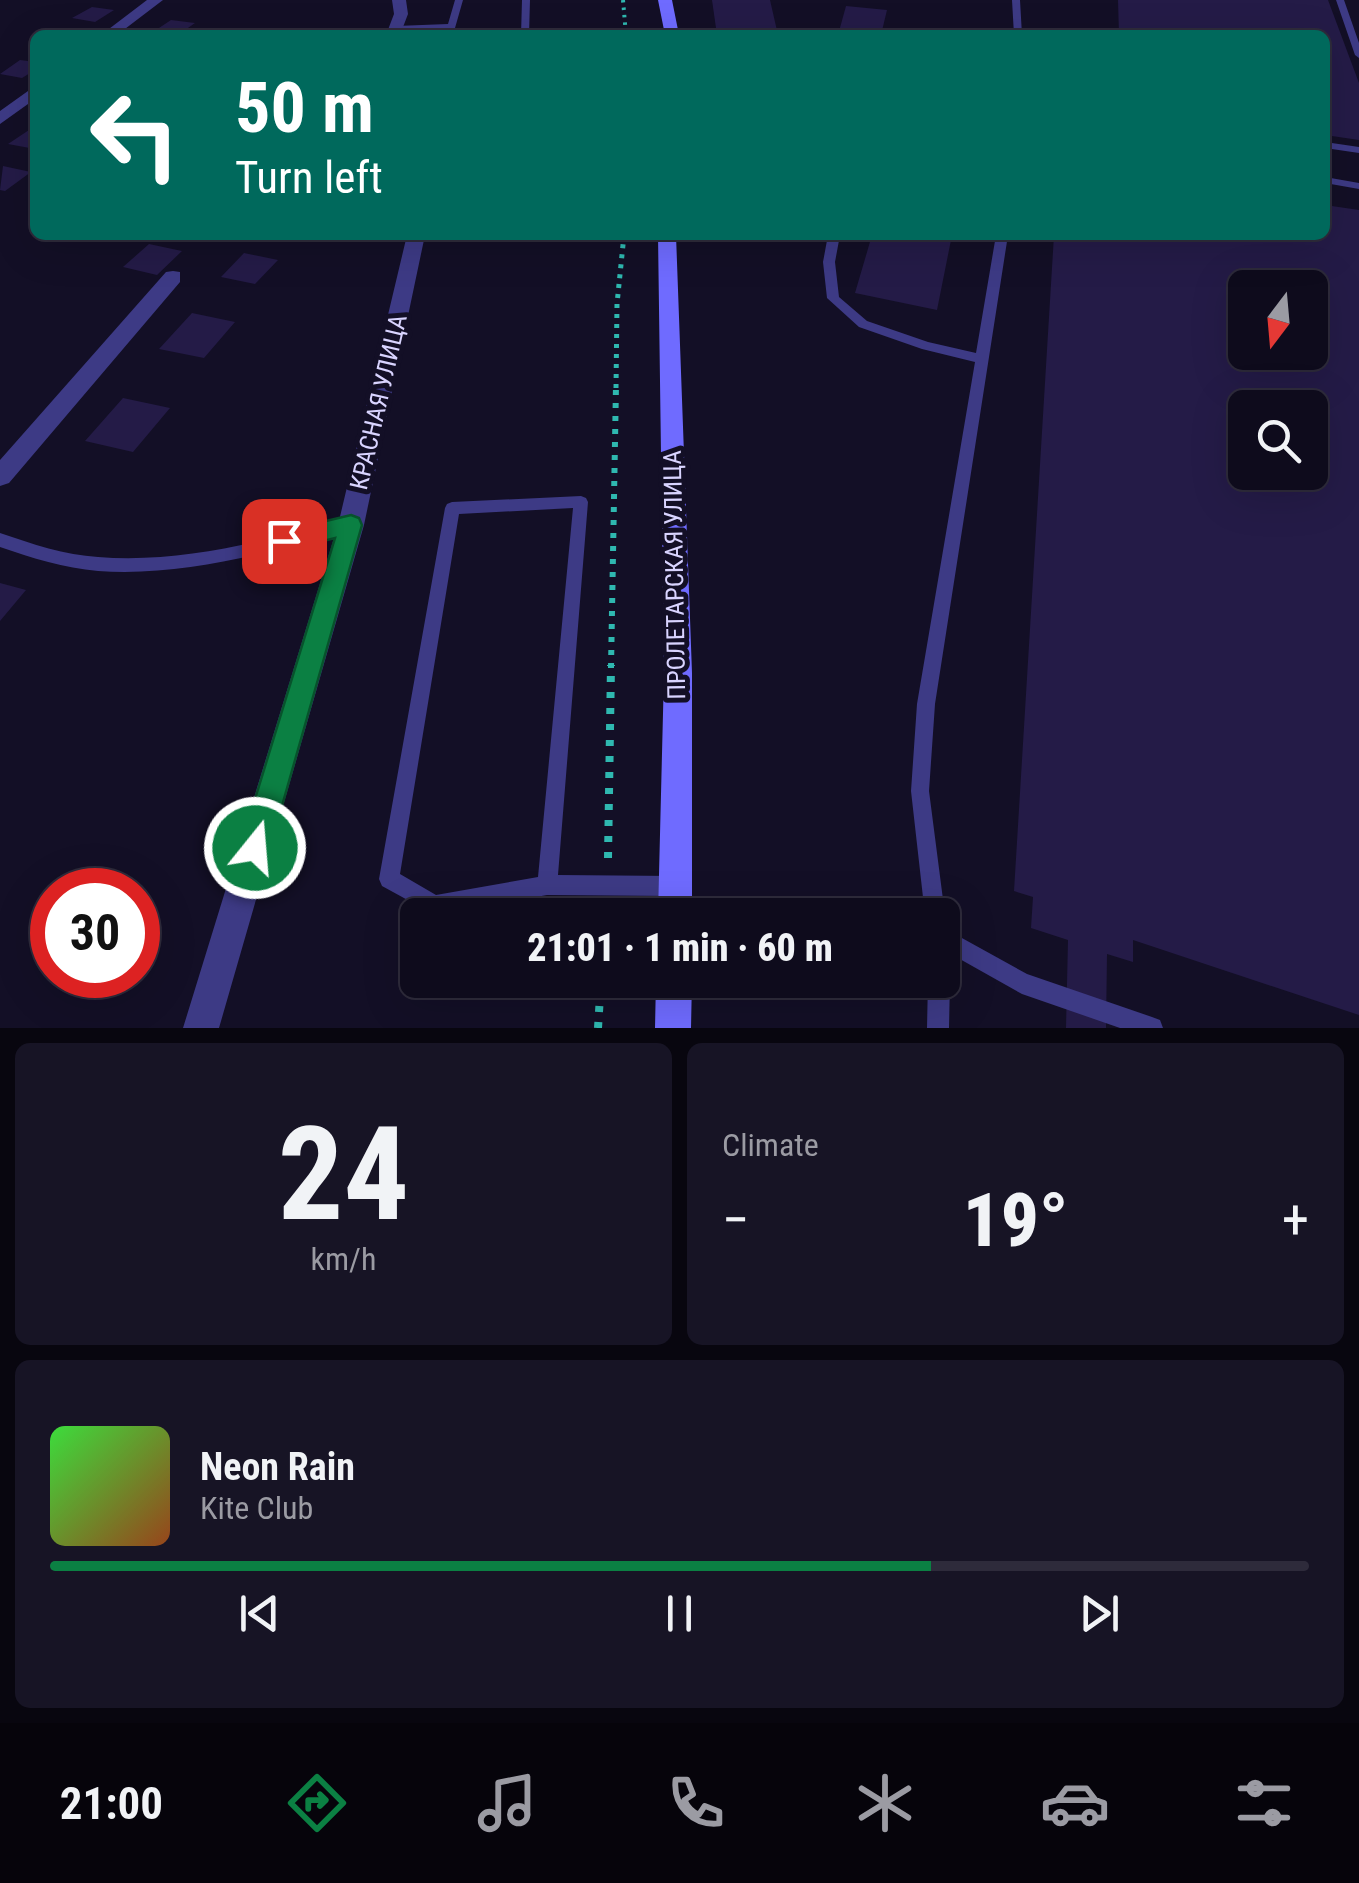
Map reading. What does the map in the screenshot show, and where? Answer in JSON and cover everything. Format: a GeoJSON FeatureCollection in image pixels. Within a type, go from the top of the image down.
{"type":"FeatureCollection","features":[{"type":"Feature","properties":{"kind":"main road"},"geometry":{"type":"LineString","coordinates":[[665,0],[671,30]]}},
{"type":"Feature","properties":{"kind":"main road","name":"ПРОЛЕТАРСКАЯ УЛИЦА"},"geometry":{"type":"LineString","coordinates":[[667,240],[678,673],[675,898]]}},
{"type":"Feature","properties":{"kind":"main road"},"geometry":{"type":"LineString","coordinates":[[674,998],[674,1028]]}},
{"type":"Feature","properties":{"kind":"street"},"geometry":{"type":"LineString","coordinates":[[115,30],[156,0]]}},
{"type":"Feature","properties":{"kind":"street"},"geometry":{"type":"LineString","coordinates":[[395,30],[401,14],[399,0]]}},
{"type":"Feature","properties":{"kind":"street"},"geometry":{"type":"LineString","coordinates":[[0,119],[30,95]]}},
{"type":"Feature","properties":{"kind":"street","name":"КРАСНАЯ УЛИЦА"},"geometry":{"type":"LineString","coordinates":[[202,1028],[351,525],[415,240]]}},
{"type":"Feature","properties":{"kind":"street"},"geometry":{"type":"LineString","coordinates":[[0,476],[173,276]]}},
{"type":"Feature","properties":{"kind":"lane"},"geometry":{"type":"LineString","coordinates":[[413,30],[452,26],[459,0]]}},
{"type":"Feature","properties":{"kind":"lane"},"geometry":{"type":"LineString","coordinates":[[525,30],[526,0]]}},
{"type":"Feature","properties":{"kind":"lane"},"geometry":{"type":"LineString","coordinates":[[1016,0],[1018,30]]}},
{"type":"Feature","properties":{"kind":"lane"},"geometry":{"type":"LineString","coordinates":[[1340,0],[1359,55]]}},
{"type":"Feature","properties":{"kind":"lane"},"geometry":{"type":"LineString","coordinates":[[1330,146],[1359,150]]}},
{"type":"Feature","properties":{"kind":"lane"},"geometry":{"type":"LineString","coordinates":[[1330,181],[1359,186]]}},
{"type":"Feature","properties":{"kind":"lane"},"geometry":{"type":"LineString","coordinates":[[833,240],[829,262],[833,298],[863,324],[983,360]]}},
{"type":"Feature","properties":{"kind":"lane"},"geometry":{"type":"LineString","coordinates":[[933,898],[920,792],[926,704],[1001,240]]}},
{"type":"Feature","properties":{"kind":"lane"},"geometry":{"type":"LineString","coordinates":[[546,884],[581,502],[452,508],[389,879],[436,905],[546,884],[675,886]]}},
{"type":"Feature","properties":{"kind":"lane"},"geometry":{"type":"LineString","coordinates":[[0,540],[31,551],[100,564],[169,561],[351,525]]}},
{"type":"Feature","properties":{"kind":"lane"},"geometry":{"type":"LineString","coordinates":[[960,948],[1022,982],[1152,1028]]}},
{"type":"Feature","properties":{"kind":"lane"},"geometry":{"type":"LineString","coordinates":[[938,1028],[939,998]]}},
{"type":"Feature","properties":{"kind":"path"},"geometry":{"type":"LineString","coordinates":[[623,0],[626,30]]}},
{"type":"Feature","properties":{"kind":"path"},"geometry":{"type":"LineString","coordinates":[[608,884],[617,304],[623,240]]}},
{"type":"Feature","properties":{"kind":"path"},"geometry":{"type":"LineString","coordinates":[[598,1028],[600,998]]}},
{"type":"Feature","properties":{"kind":"building"},"geometry":{"type":"Polygon","coordinates":[[[712,0],[770,0],[777,30],[716,30],[712,0]]]}},
{"type":"Feature","properties":{"kind":"building"},"geometry":{"type":"Polygon","coordinates":[[[1118,0],[1328,0],[1359,83],[1359,140],[1330,136],[1330,30],[1119,30],[1118,0]]]}},
{"type":"Feature","properties":{"kind":"building"},"geometry":{"type":"Polygon","coordinates":[[[846,6],[887,10],[882,30],[839,30],[846,6]]]}},
{"type":"Feature","properties":{"kind":"building"},"geometry":{"type":"Polygon","coordinates":[[[92,7],[114,10],[95,22],[72,18],[92,7]]]}},
{"type":"Feature","properties":{"kind":"building"},"geometry":{"type":"Polygon","coordinates":[[[171,20],[195,23],[185,30],[156,30],[171,20]]]}},
{"type":"Feature","properties":{"kind":"building"},"geometry":{"type":"Polygon","coordinates":[[[20,60],[30,61],[30,73],[22,78],[0,74],[20,60]]]}},
{"type":"Feature","properties":{"kind":"building"},"geometry":{"type":"Polygon","coordinates":[[[30,129],[30,148],[8,144],[30,129]]]}},
{"type":"Feature","properties":{"kind":"building"},"geometry":{"type":"Polygon","coordinates":[[[3,166],[30,172],[5,191],[0,190],[3,166]]]}},
{"type":"Feature","properties":{"kind":"building"},"geometry":{"type":"Polygon","coordinates":[[[1330,206],[1359,210],[1359,1015],[1133,940],[1133,962],[1107,954],[1106,1028],[1066,1028],[1068,940],[1031,928],[1033,897],[1014,891],[1054,240],[1330,240],[1330,206]]]}},
{"type":"Feature","properties":{"kind":"building"},"geometry":{"type":"Polygon","coordinates":[[[871,240],[951,240],[937,310],[855,293],[871,240]]]}},
{"type":"Feature","properties":{"kind":"building"},"geometry":{"type":"Polygon","coordinates":[[[149,244],[182,251],[157,275],[123,267],[149,244]]]}},
{"type":"Feature","properties":{"kind":"building"},"geometry":{"type":"Polygon","coordinates":[[[244,253],[278,260],[255,284],[221,277],[244,253]]]}},
{"type":"Feature","properties":{"kind":"building"},"geometry":{"type":"Polygon","coordinates":[[[192,313],[235,322],[204,358],[159,349],[192,313]]]}},
{"type":"Feature","properties":{"kind":"building"},"geometry":{"type":"Polygon","coordinates":[[[123,398],[170,408],[133,452],[85,441],[123,398]]]}},
{"type":"Feature","properties":{"kind":"building"},"geometry":{"type":"Polygon","coordinates":[[[0,583],[26,590],[0,621],[0,583]]]}},
{"type":"Feature","properties":{"kind":"route"},"geometry":{"type":"LineString","coordinates":[[255,848],[351,525],[284,541]]}}]}
